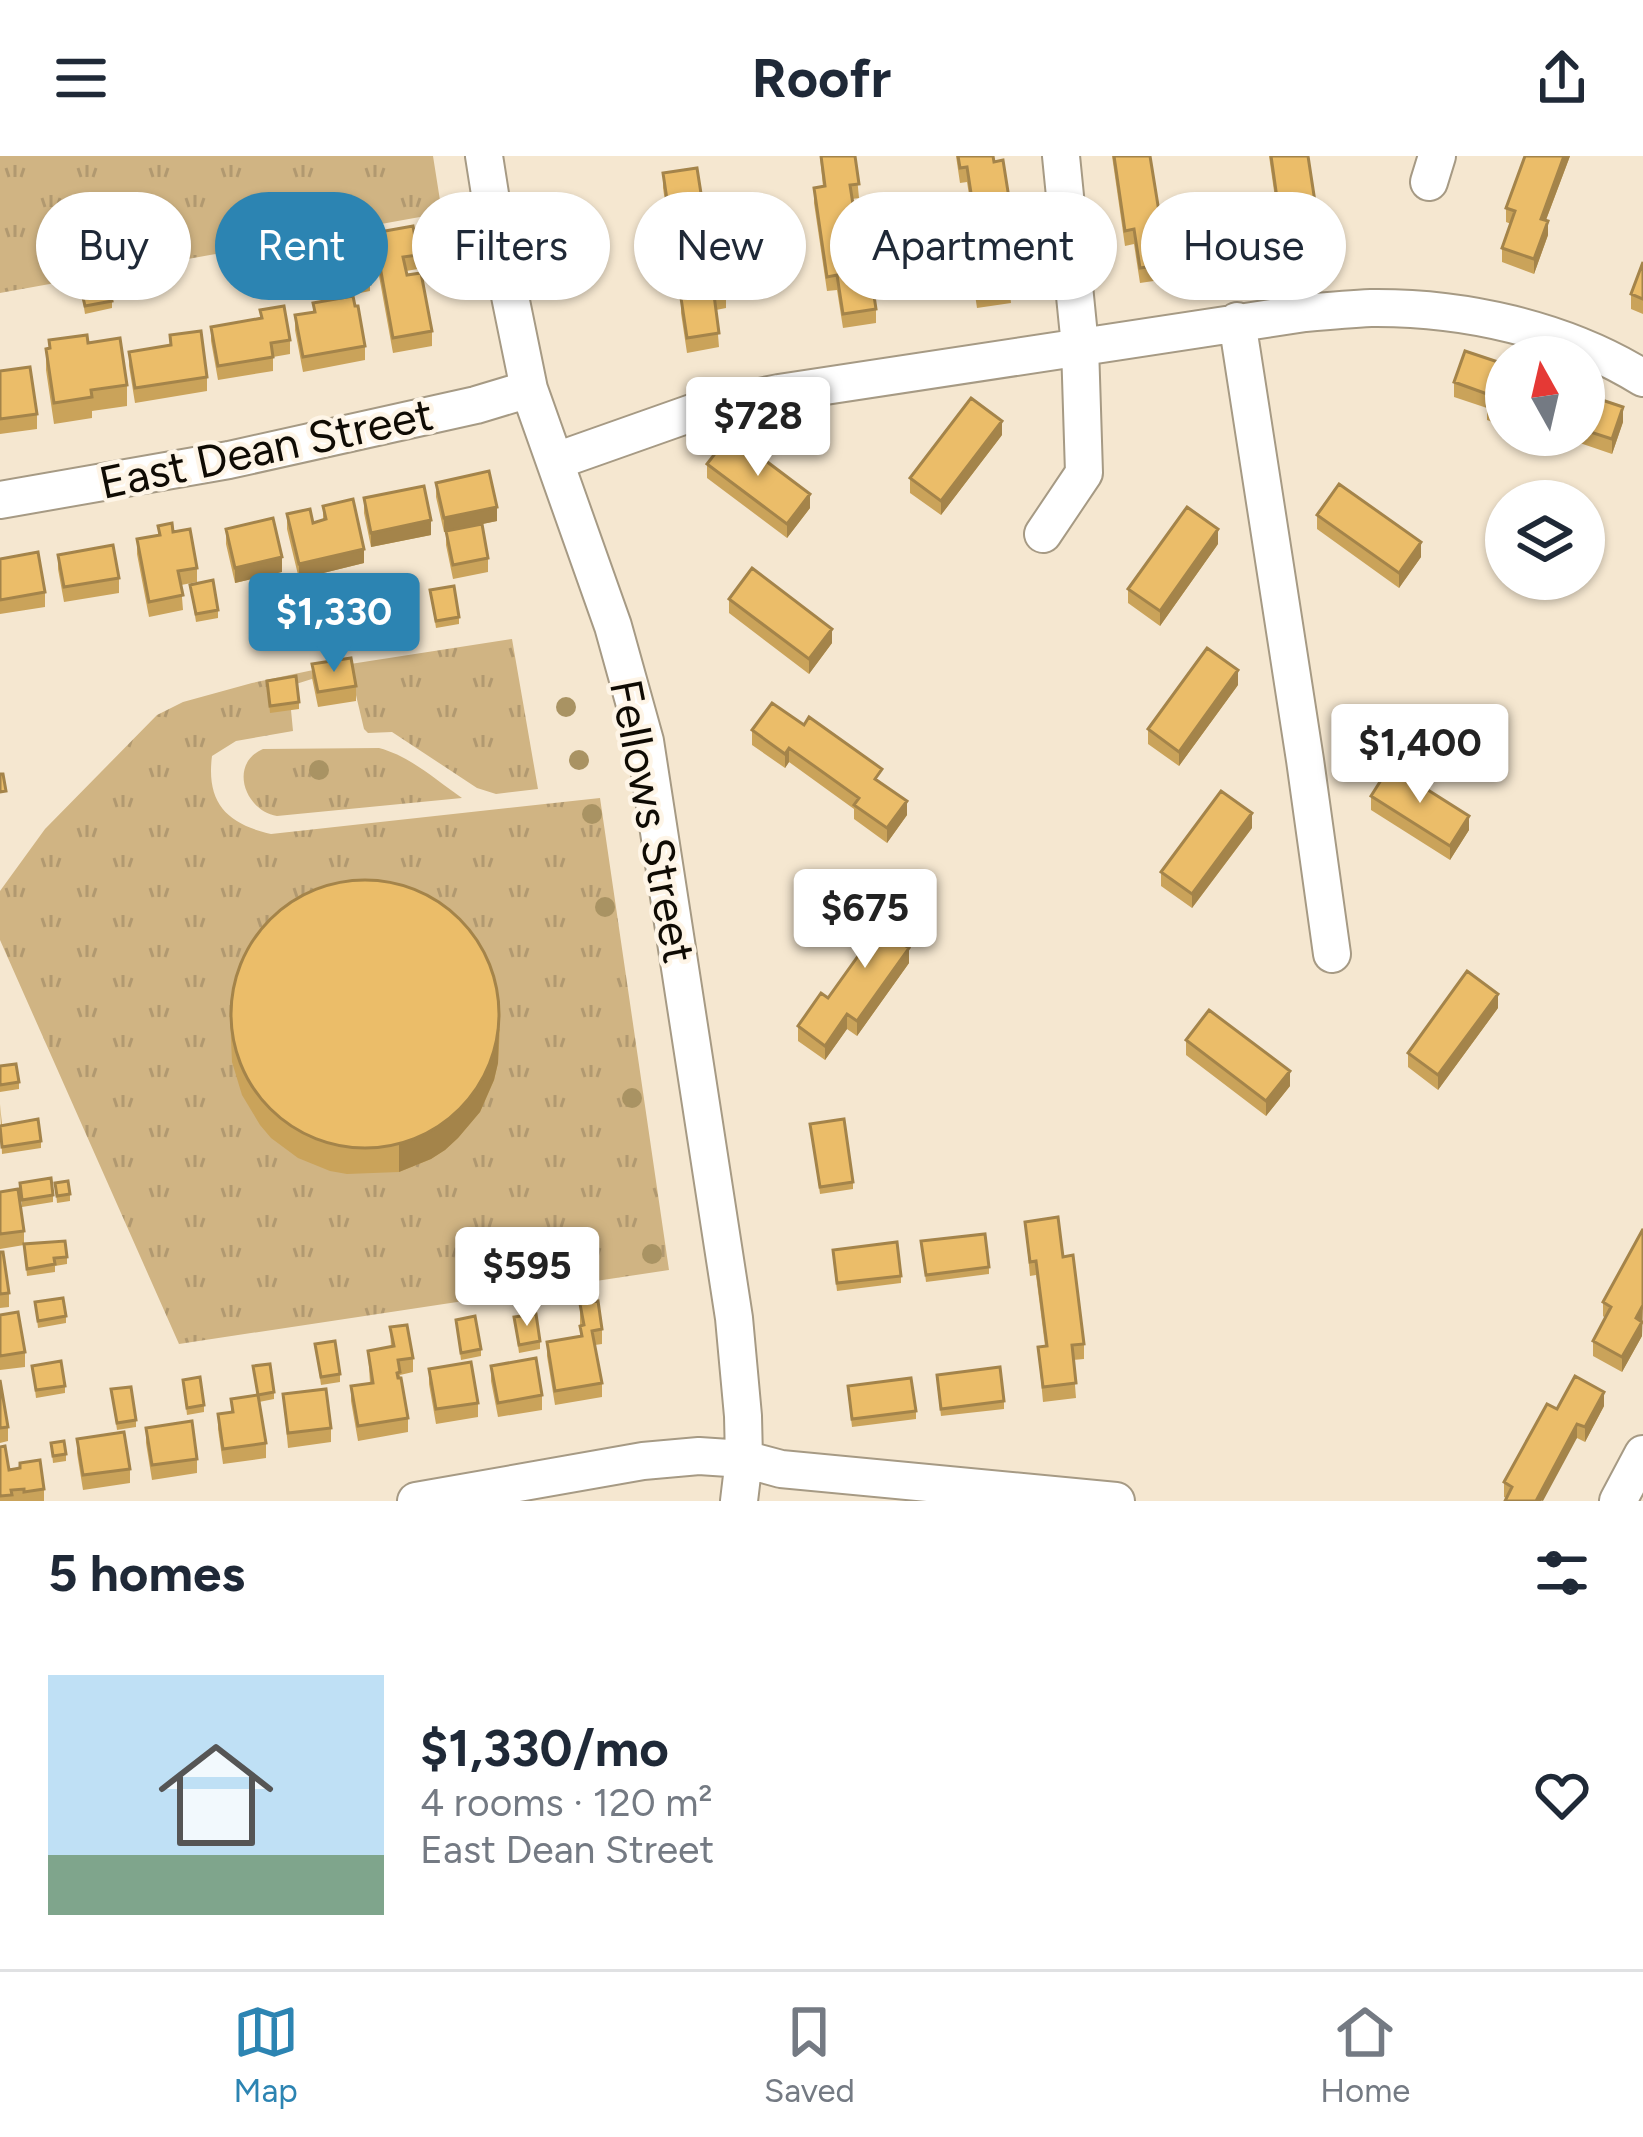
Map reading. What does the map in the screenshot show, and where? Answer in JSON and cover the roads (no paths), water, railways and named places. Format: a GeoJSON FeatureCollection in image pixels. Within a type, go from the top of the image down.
{"type":"FeatureCollection","features":[{"type":"Feature","properties":{"kind":"street","name":"Fellows Street"},"geometry":{"type":"LineString","coordinates":[[484,156],[530,389],[614,626],[645,741],[734,1318],[744,1459],[739,1501]]}},
{"type":"Feature","properties":{"kind":"street"},"geometry":{"type":"LineString","coordinates":[[1043,534],[1084,473],[1080,346],[1061,156]]}},
{"type":"Feature","properties":{"kind":"street"},"geometry":{"type":"LineString","coordinates":[[556,461],[706,408],[778,393],[1237,321],[1372,308],[1436,312],[1543,332],[1643,378]]}},
{"type":"Feature","properties":{"kind":"street"},"geometry":{"type":"LineString","coordinates":[[1237,321],[1332,955]]}},
{"type":"Feature","properties":{"kind":"street","name":"East Dean Street"},"geometry":{"type":"LineString","coordinates":[[0,500],[229,460],[530,389]]}},
{"type":"Feature","properties":{"kind":"street"},"geometry":{"type":"LineString","coordinates":[[1618,1501],[1643,1454]]}},
{"type":"Feature","properties":{"kind":"street"},"geometry":{"type":"LineString","coordinates":[[416,1501],[699,1456],[744,1459],[781,1469],[1116,1501]]}}]}
